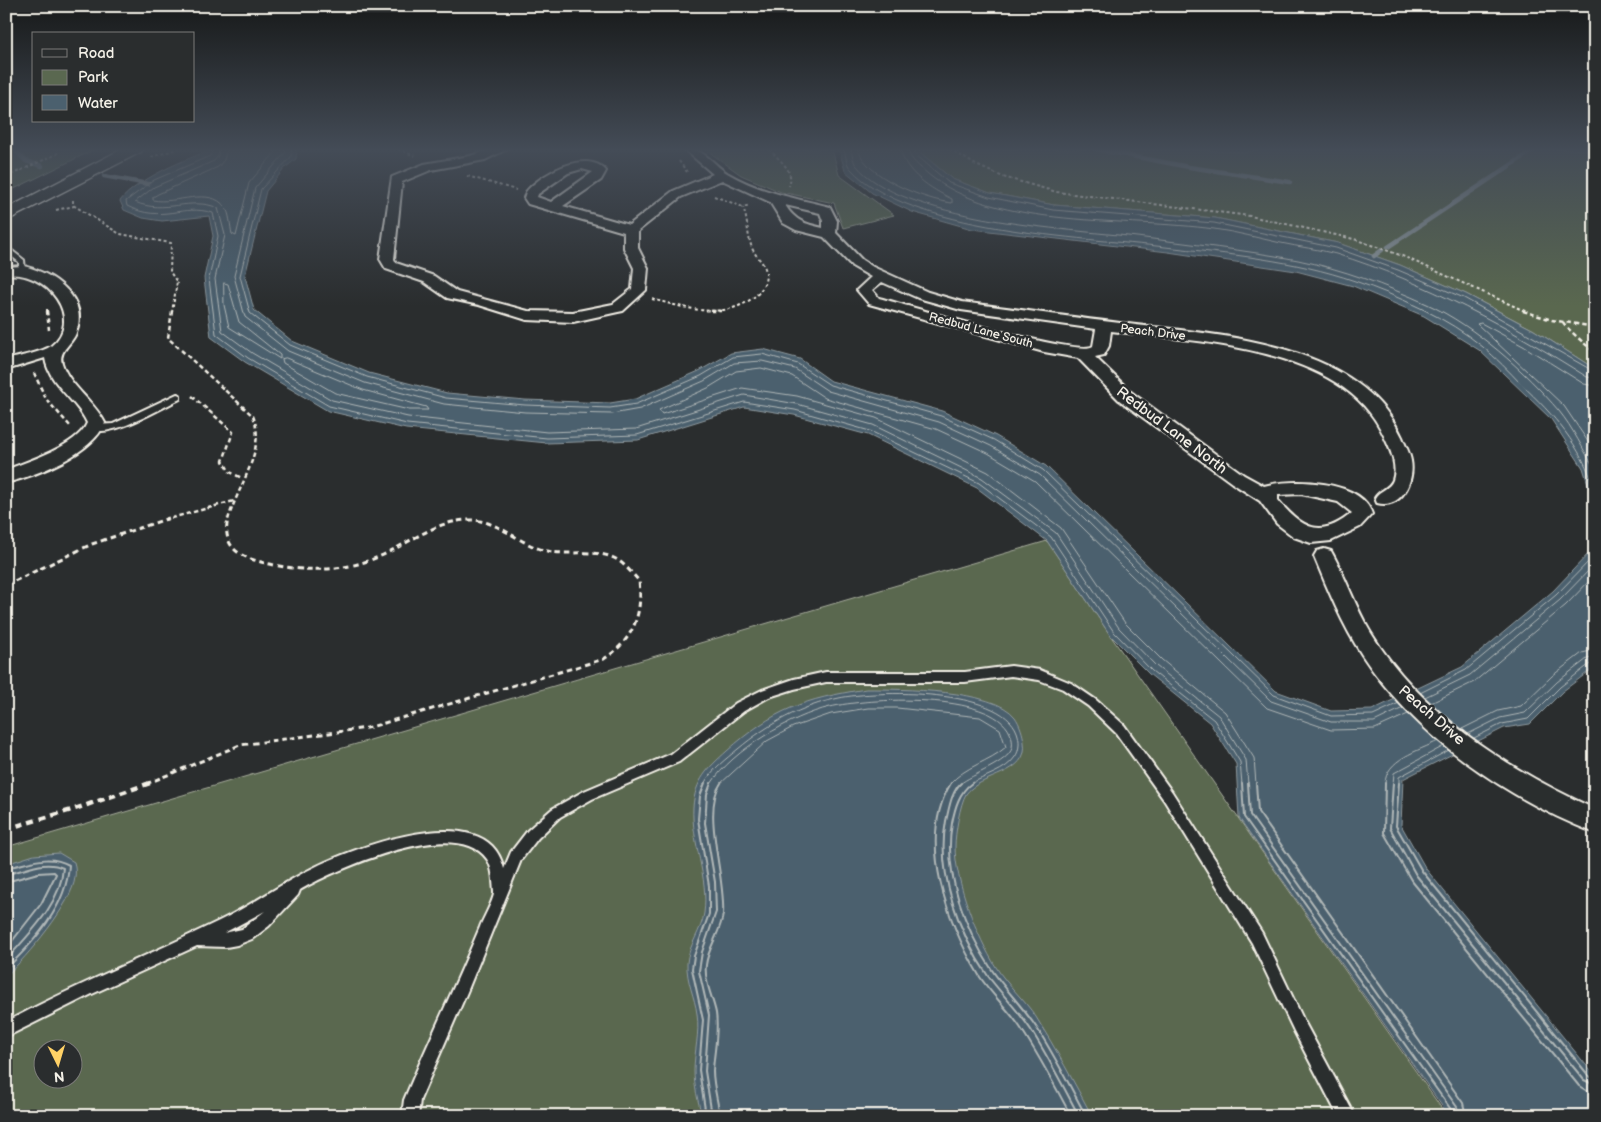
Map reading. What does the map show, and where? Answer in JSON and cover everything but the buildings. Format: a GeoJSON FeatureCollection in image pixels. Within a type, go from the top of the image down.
{"type":"FeatureCollection","features":[{"type":"Feature","properties":{"kind":"main road"},"geometry":{"type":"LineString","coordinates":[[6,216],[34,201]]}},
{"type":"Feature","properties":{"kind":"street"},"geometry":{"type":"LineString","coordinates":[[394,201],[387,259],[391,266],[429,279],[452,295],[482,301],[527,315],[573,317],[618,308],[639,290],[641,268],[631,248],[631,230]]}},
{"type":"Feature","properties":{"kind":"street"},"geometry":{"type":"LineString","coordinates":[[533,201],[631,230]]}},
{"type":"Feature","properties":{"kind":"street"},"geometry":{"type":"LineString","coordinates":[[553,207],[561,201]]}},
{"type":"Feature","properties":{"kind":"street"},"geometry":{"type":"LineString","coordinates":[[631,230],[668,201]]}},
{"type":"Feature","properties":{"kind":"street"},"geometry":{"type":"LineString","coordinates":[[776,201],[788,220],[801,227],[828,234],[830,221],[825,210],[782,201]]}},
{"type":"Feature","properties":{"kind":"street","name":"Peach Drive"},"geometry":{"type":"LineString","coordinates":[[828,234],[857,263],[880,276],[923,295],[961,306],[1270,350],[1315,365],[1345,382],[1376,408],[1389,424],[1398,442],[1404,476],[1399,489],[1384,498],[1385,504],[1382,507],[1362,514],[1326,546]]}},
{"type":"Feature","properties":{"kind":"street"},"geometry":{"type":"LineString","coordinates":[[6,271],[22,269],[32,271],[65,296],[70,320],[68,334],[6,365]]}},
{"type":"Feature","properties":{"kind":"street","name":"Redbud Lane South"},"geometry":{"type":"LineString","coordinates":[[880,276],[866,286],[864,290],[874,301],[1021,341],[1083,354]]}},
{"type":"Feature","properties":{"kind":"street"},"geometry":{"type":"LineString","coordinates":[[1083,354],[1100,350],[1104,326]]}},
{"type":"Feature","properties":{"kind":"street"},"geometry":{"type":"LineString","coordinates":[[6,477],[79,444],[95,429],[93,417],[66,384],[54,363],[53,343]]}},
{"type":"Feature","properties":{"kind":"street","name":"Redbud Lane North"},"geometry":{"type":"LineString","coordinates":[[1083,354],[1125,396],[1238,479],[1268,497]]}},
{"type":"Feature","properties":{"kind":"street"},"geometry":{"type":"LineString","coordinates":[[1268,497],[1268,493],[1271,490],[1288,487],[1345,497],[1375,496],[1384,498]]}},
{"type":"Feature","properties":{"kind":"street","name":"Peach Drive"},"geometry":{"type":"LineString","coordinates":[[1268,497],[1274,508],[1283,517],[1303,533],[1326,546],[1349,612],[1362,636],[1383,667],[1404,692],[1445,730],[1518,780],[1595,821]]}},
{"type":"Feature","properties":{"kind":"street"},"geometry":{"type":"LineString","coordinates":[[1345,497],[1360,507],[1362,514]]}},
{"type":"Feature","properties":{"kind":"lane"},"geometry":{"type":"LineString","coordinates":[[6,248],[22,261],[22,269]]}},
{"type":"Feature","properties":{"kind":"lane"},"geometry":{"type":"LineString","coordinates":[[95,429],[114,427],[177,397]]}},
{"type":"Feature","properties":{"kind":"lane"},"geometry":{"type":"LineString","coordinates":[[404,1116],[516,856],[534,834],[556,814],[588,795],[675,758],[740,707],[766,693],[826,677],[965,677],[1011,671],[1040,675],[1067,686],[1092,703],[1120,729],[1168,796],[1257,938],[1299,1026],[1347,1116]]}},
{"type":"Feature","properties":{"kind":"lane"},"geometry":{"type":"LineString","coordinates":[[6,1030],[110,977],[194,940],[226,940],[252,931],[274,914],[300,882],[372,851],[425,839],[458,837],[482,844],[492,854],[500,877],[496,904]]}},
{"type":"Feature","properties":{"kind":"lane"},"geometry":{"type":"LineString","coordinates":[[410,1116],[413,1097]]}},
{"type":"Feature","properties":{"kind":"path"},"geometry":{"type":"LineString","coordinates":[[6,829],[75,809],[156,781],[240,745],[367,728],[604,659],[615,653],[624,643],[636,626],[642,610],[639,581],[616,559],[597,553],[546,551],[533,547],[501,528],[482,520],[467,520],[434,527],[372,560],[350,566],[311,571],[294,570],[253,559],[234,551],[229,545],[227,529],[242,478],[254,452],[258,437],[258,425],[253,416],[168,338],[176,282],[170,272],[171,243],[120,234],[73,205],[73,201]]}},
{"type":"Feature","properties":{"kind":"path"},"geometry":{"type":"LineString","coordinates":[[1135,201],[1241,215],[1337,234],[1416,260],[1530,313],[1563,322],[1595,327]]}},
{"type":"Feature","properties":{"kind":"path"},"geometry":{"type":"LineString","coordinates":[[633,295],[712,312],[733,310],[753,299],[761,291],[765,282],[766,270],[764,263],[753,250],[743,207]]}},
{"type":"Feature","properties":{"kind":"path"},"geometry":{"type":"LineString","coordinates":[[47,302],[53,343]]}},
{"type":"Feature","properties":{"kind":"path"},"geometry":{"type":"LineString","coordinates":[[1563,322],[1566,330],[1582,339],[1585,345],[1595,352]]}},
{"type":"Feature","properties":{"kind":"path"},"geometry":{"type":"LineString","coordinates":[[30,366],[46,399],[74,431]]}},
{"type":"Feature","properties":{"kind":"path"},"geometry":{"type":"LineString","coordinates":[[188,393],[233,432],[223,462],[230,472],[242,478]]}},
{"type":"Feature","properties":{"kind":"path"},"geometry":{"type":"LineString","coordinates":[[6,585],[71,552],[119,534],[172,516],[234,501]]}},
{"type":"Feature","properties":{"kind":"green space"},"geometry":{"type":"Polygon","coordinates":[[[826,201],[875,201],[894,215],[843,228],[834,203],[826,201]]]}},
{"type":"Feature","properties":{"kind":"green space"},"geometry":{"type":"Polygon","coordinates":[[[1035,201],[1595,201],[1595,369],[1534,330],[1466,294],[1400,265],[1338,243],[1215,218],[1054,205],[1035,201]]]}},
{"type":"Feature","properties":{"kind":"green space"},"geometry":{"type":"Polygon","coordinates":[[[1047,541],[1110,635],[1447,1116],[6,1116],[6,847],[1047,541]]]}},
{"type":"Feature","properties":{"kind":"water"},"geometry":{"type":"Polygon","coordinates":[[[120,201],[263,201],[245,276],[254,310],[292,341],[369,373],[447,393],[525,400],[610,403],[635,399],[699,371],[731,353],[763,349],[800,359],[831,381],[942,411],[996,436],[1046,466],[1276,691],[1331,711],[1372,710],[1462,667],[1553,591],[1591,551],[1595,526],[1595,667],[1563,691],[1530,724],[1504,728],[1403,779],[1401,825],[1426,869],[1595,1076],[1595,1116],[1449,1116],[1239,818],[1236,764],[1210,723],[1149,674],[1110,635],[1047,541],[977,488],[868,435],[794,415],[744,407],[638,440],[547,443],[406,429],[328,411],[245,362],[211,337],[204,278],[213,236],[209,216],[162,221],[143,218],[124,210],[120,201]]]}},
{"type":"Feature","properties":{"kind":"water"},"geometry":{"type":"Polygon","coordinates":[[[890,201],[1035,201],[1054,205],[1215,218],[1338,243],[1400,265],[1466,294],[1534,330],[1595,369],[1595,506],[1583,468],[1551,419],[1479,350],[1424,316],[1353,286],[1296,271],[1168,252],[972,229],[912,212],[890,201]]]}},
{"type":"Feature","properties":{"kind":"water"},"geometry":{"type":"Polygon","coordinates":[[[866,689],[923,690],[968,696],[988,701],[1004,708],[1015,717],[1022,732],[1024,753],[1012,768],[973,787],[966,794],[958,819],[955,841],[956,860],[968,908],[989,955],[1000,974],[1036,1017],[1092,1116],[702,1116],[694,1077],[698,1029],[697,1014],[687,970],[690,950],[703,919],[705,900],[693,820],[696,789],[708,769],[720,757],[760,725],[775,716],[807,702],[866,689]]]}},
{"type":"Feature","properties":{"kind":"water"},"geometry":{"type":"Polygon","coordinates":[[[59,853],[74,862],[75,875],[72,888],[58,915],[47,930],[25,957],[6,976],[6,864],[34,855],[59,853]]]}},
{"type":"Feature","properties":{"kind":"waterway"},"geometry":{"type":"LineString","coordinates":[[1388,247],[1456,201]]}},
{"type":"Feature","properties":{"kind":"waterway"},"geometry":{"type":"LineString","coordinates":[[1374,256],[1382,250]]}}]}
